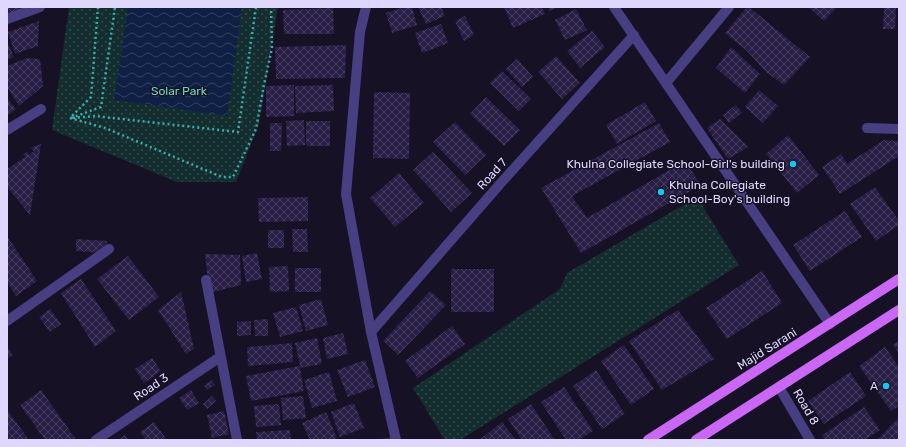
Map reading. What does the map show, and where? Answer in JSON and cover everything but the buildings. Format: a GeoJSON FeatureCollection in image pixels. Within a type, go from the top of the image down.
{"type":"FeatureCollection","features":[{"type":"Feature","properties":{"kind":"main road","name":"Majid Sarani"},"geometry":{"type":"LineString","coordinates":[[648,440],[899,279]]}},
{"type":"Feature","properties":{"kind":"main road"},"geometry":{"type":"LineString","coordinates":[[696,440],[899,310]]}},
{"type":"Feature","properties":{"kind":"street"},"geometry":{"type":"LineString","coordinates":[[7,19],[40,7]]}},
{"type":"Feature","properties":{"kind":"street"},"geometry":{"type":"LineString","coordinates":[[366,7],[360,32],[346,194],[371,332],[396,440]]}},
{"type":"Feature","properties":{"kind":"street"},"geometry":{"type":"LineString","coordinates":[[614,7],[830,324]]}},
{"type":"Feature","properties":{"kind":"street"},"geometry":{"type":"LineString","coordinates":[[666,83],[730,7]]}},
{"type":"Feature","properties":{"kind":"street","name":"Road 7"},"geometry":{"type":"LineString","coordinates":[[371,332],[505,178],[634,35]]}},
{"type":"Feature","properties":{"kind":"street"},"geometry":{"type":"LineString","coordinates":[[7,130],[41,109]]}},
{"type":"Feature","properties":{"kind":"street"},"geometry":{"type":"LineString","coordinates":[[867,128],[899,129]]}},
{"type":"Feature","properties":{"kind":"street"},"geometry":{"type":"LineString","coordinates":[[7,321],[109,249]]}},
{"type":"Feature","properties":{"kind":"street"},"geometry":{"type":"LineString","coordinates":[[206,280],[236,440]]}},
{"type":"Feature","properties":{"kind":"street","name":"Road 3"},"geometry":{"type":"LineString","coordinates":[[96,440],[220,357]]}},
{"type":"Feature","properties":{"kind":"street","name":"Road 8"},"geometry":{"type":"LineString","coordinates":[[779,387],[810,440]]}},
{"type":"Feature","properties":{"kind":"path"},"geometry":{"type":"LineString","coordinates":[[70,118],[91,96],[98,7]]}},
{"type":"Feature","properties":{"kind":"path"},"geometry":{"type":"LineString","coordinates":[[70,118],[101,107],[115,7]]}},
{"type":"Feature","properties":{"kind":"path"},"geometry":{"type":"LineString","coordinates":[[70,118],[95,116],[238,132],[256,7]]}},
{"type":"Feature","properties":{"kind":"path"},"geometry":{"type":"LineString","coordinates":[[70,118],[105,128],[222,178],[233,177],[256,129],[272,48],[271,7]]}},
{"type":"Feature","properties":{"kind":"green space","name":"Solar Park"},"geometry":{"type":"Polygon","coordinates":[[[69,7],[278,7],[259,124],[236,182],[177,182],[52,130],[69,7]]]}},
{"type":"Feature","properties":{"kind":"green space"},"geometry":{"type":"Polygon","coordinates":[[[697,197],[739,265],[460,440],[445,440],[413,388],[560,289],[567,273],[697,197]]]}},
{"type":"Feature","properties":{"kind":"water"},"geometry":{"type":"Polygon","coordinates":[[[128,7],[242,7],[227,116],[114,100],[128,7]]]}},
{"type":"Feature","properties":{"kind":"place","name":"Khulna Collegiate School-Girl's building"},"geometry":{"type":"Point","coordinates":[793,164]}},
{"type":"Feature","properties":{"kind":"place","name":"Khulna Collegiate School-Boy's building"},"geometry":{"type":"Point","coordinates":[661,192]}},
{"type":"Feature","properties":{"kind":"place","name":"A"},"geometry":{"type":"Point","coordinates":[886,386]}}]}
